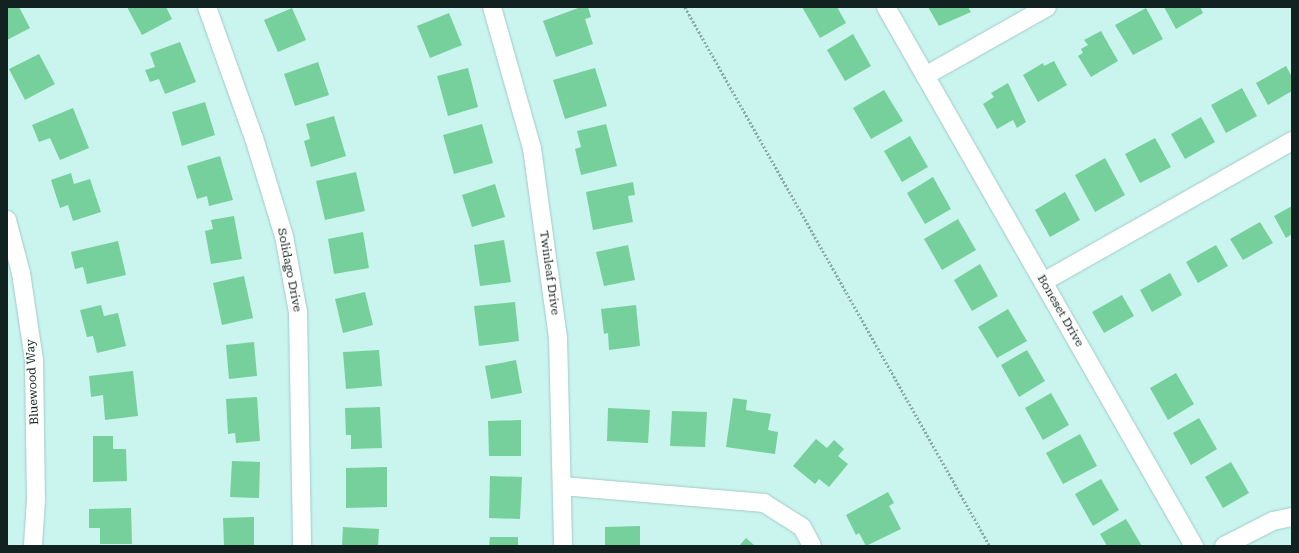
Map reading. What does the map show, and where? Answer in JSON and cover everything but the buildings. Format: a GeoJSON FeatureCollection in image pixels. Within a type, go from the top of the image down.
{"type":"FeatureCollection","features":[{"type":"Feature","properties":{"kind":"street","name":"Solidago Drive"},"geometry":{"type":"LineString","coordinates":[[207,7],[254,138],[284,236],[298,312],[302,546]]}},
{"type":"Feature","properties":{"kind":"street","name":"Twinleaf Drive"},"geometry":{"type":"LineString","coordinates":[[492,7],[532,148],[558,337],[563,546]]}},
{"type":"Feature","properties":{"kind":"street","name":"Boneset Drive"},"geometry":{"type":"LineString","coordinates":[[886,7],[1194,546]]}},
{"type":"Feature","properties":{"kind":"street"},"geometry":{"type":"LineString","coordinates":[[925,76],[1047,7]]}},
{"type":"Feature","properties":{"kind":"street"},"geometry":{"type":"LineString","coordinates":[[1043,282],[1292,142]]}},
{"type":"Feature","properties":{"kind":"street","name":"Bluewood Way"},"geometry":{"type":"LineString","coordinates":[[7,220],[21,273],[34,360],[36,499],[33,546]]}},
{"type":"Feature","properties":{"kind":"street"},"geometry":{"type":"LineString","coordinates":[[562,486],[764,503],[802,527],[812,546]]}},
{"type":"Feature","properties":{"kind":"street"},"geometry":{"type":"LineString","coordinates":[[1224,546],[1274,521],[1292,517]]}},
{"type":"Feature","properties":{"kind":"path"},"geometry":{"type":"LineString","coordinates":[[685,7],[990,546]]}}]}
